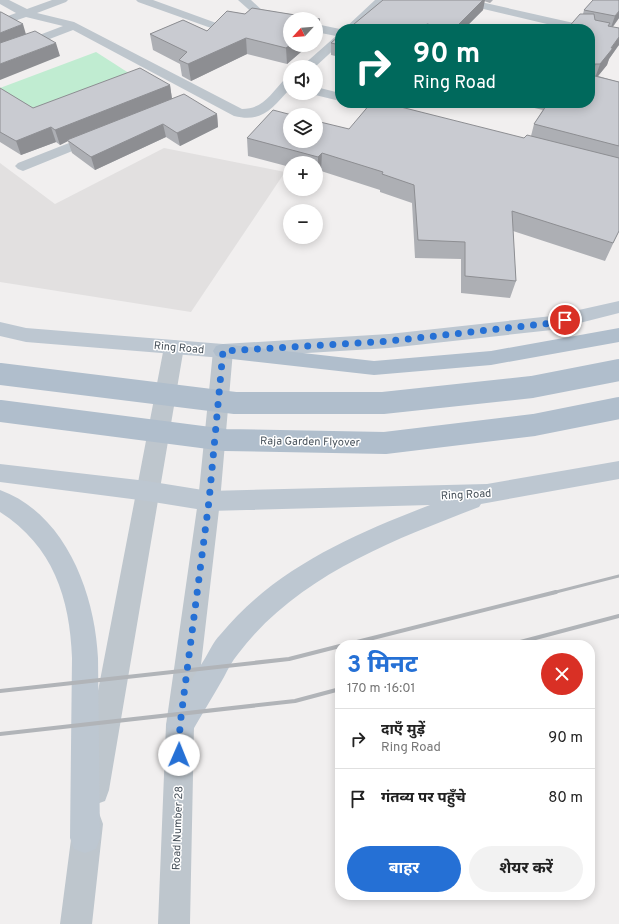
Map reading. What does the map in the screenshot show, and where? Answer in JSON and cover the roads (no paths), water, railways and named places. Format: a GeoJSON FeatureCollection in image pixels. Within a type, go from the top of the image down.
{"type":"FeatureCollection","features":[{"type":"Feature","properties":{"kind":"main road","name":"Ring Road"},"geometry":{"type":"LineString","coordinates":[[0,329],[26,335],[223,351],[390,341],[552,323],[619,307]]}},
{"type":"Feature","properties":{"kind":"main road"},"geometry":{"type":"LineString","coordinates":[[223,351],[374,368],[490,358],[614,336]]}},
{"type":"Feature","properties":{"kind":"main road"},"geometry":{"type":"LineString","coordinates":[[0,374],[235,404],[383,403],[532,387],[619,370]]}},
{"type":"Feature","properties":{"kind":"main road","name":"Raja Garden Flyover"},"geometry":{"type":"LineString","coordinates":[[0,411],[225,440],[385,443],[534,425],[619,408]]}},
{"type":"Feature","properties":{"kind":"main road","name":"Ring Road"},"geometry":{"type":"LineString","coordinates":[[0,473],[147,491],[209,501],[487,494],[619,470]]}},
{"type":"Feature","properties":{"kind":"main road"},"geometry":{"type":"LineString","coordinates":[[180,725],[228,645],[265,605],[276,596],[304,576],[354,546],[396,528],[487,494]]}},
{"type":"Feature","properties":{"kind":"main road"},"geometry":{"type":"LineString","coordinates":[[0,500],[16,508],[40,530],[59,555],[73,586],[82,621],[85,662],[86,838]]}},
{"type":"Feature","properties":{"kind":"street"},"geometry":{"type":"LineString","coordinates":[[0,0],[27,14],[58,20],[73,26],[235,111],[248,114],[268,108],[283,90]]}},
{"type":"Feature","properties":{"kind":"street"},"geometry":{"type":"LineString","coordinates":[[0,23],[62,0]]}},
{"type":"Feature","properties":{"kind":"street"},"geometry":{"type":"LineString","coordinates":[[142,0],[216,26]]}},
{"type":"Feature","properties":{"kind":"street"},"geometry":{"type":"LineString","coordinates":[[244,0],[261,15],[283,20]]}},
{"type":"Feature","properties":{"kind":"street"},"geometry":{"type":"LineString","coordinates":[[355,24],[382,0]]}},
{"type":"Feature","properties":{"kind":"street"},"geometry":{"type":"LineString","coordinates":[[458,0],[561,24]]}},
{"type":"Feature","properties":{"kind":"street"},"geometry":{"type":"LineString","coordinates":[[0,54],[73,26]]}},
{"type":"Feature","properties":{"kind":"street"},"geometry":{"type":"LineString","coordinates":[[323,29],[335,32]]}},
{"type":"Feature","properties":{"kind":"street"},"geometry":{"type":"LineString","coordinates":[[315,60],[335,42]]}},
{"type":"Feature","properties":{"kind":"street"},"geometry":{"type":"LineString","coordinates":[[323,93],[335,96]]}},
{"type":"Feature","properties":{"kind":"street"},"geometry":{"type":"LineString","coordinates":[[188,100],[202,94]]}},
{"type":"Feature","properties":{"kind":"street"},"geometry":{"type":"LineString","coordinates":[[381,108],[415,117]]}},
{"type":"Feature","properties":{"kind":"street"},"geometry":{"type":"LineString","coordinates":[[23,166],[109,132]]}},
{"type":"Feature","properties":{"kind":"street"},"geometry":{"type":"LineString","coordinates":[[76,924],[86,838],[174,346]]}},
{"type":"Feature","properties":{"kind":"street","name":"Road Number 28"},"geometry":{"type":"LineString","coordinates":[[174,924],[180,725],[209,501],[223,351]]}},
{"type":"Feature","properties":{"kind":"railway"},"geometry":{"type":"LineString","coordinates":[[552,593],[619,576]]}},
{"type":"Feature","properties":{"kind":"railway"},"geometry":{"type":"LineString","coordinates":[[365,640],[556,592]]}},
{"type":"Feature","properties":{"kind":"railway"},"geometry":{"type":"LineString","coordinates":[[528,640],[619,616]]}},
{"type":"Feature","properties":{"kind":"railway"},"geometry":{"type":"LineString","coordinates":[[0,691],[289,659],[335,647]]}},
{"type":"Feature","properties":{"kind":"railway"},"geometry":{"type":"LineString","coordinates":[[0,734],[295,701],[335,690]]}}]}
